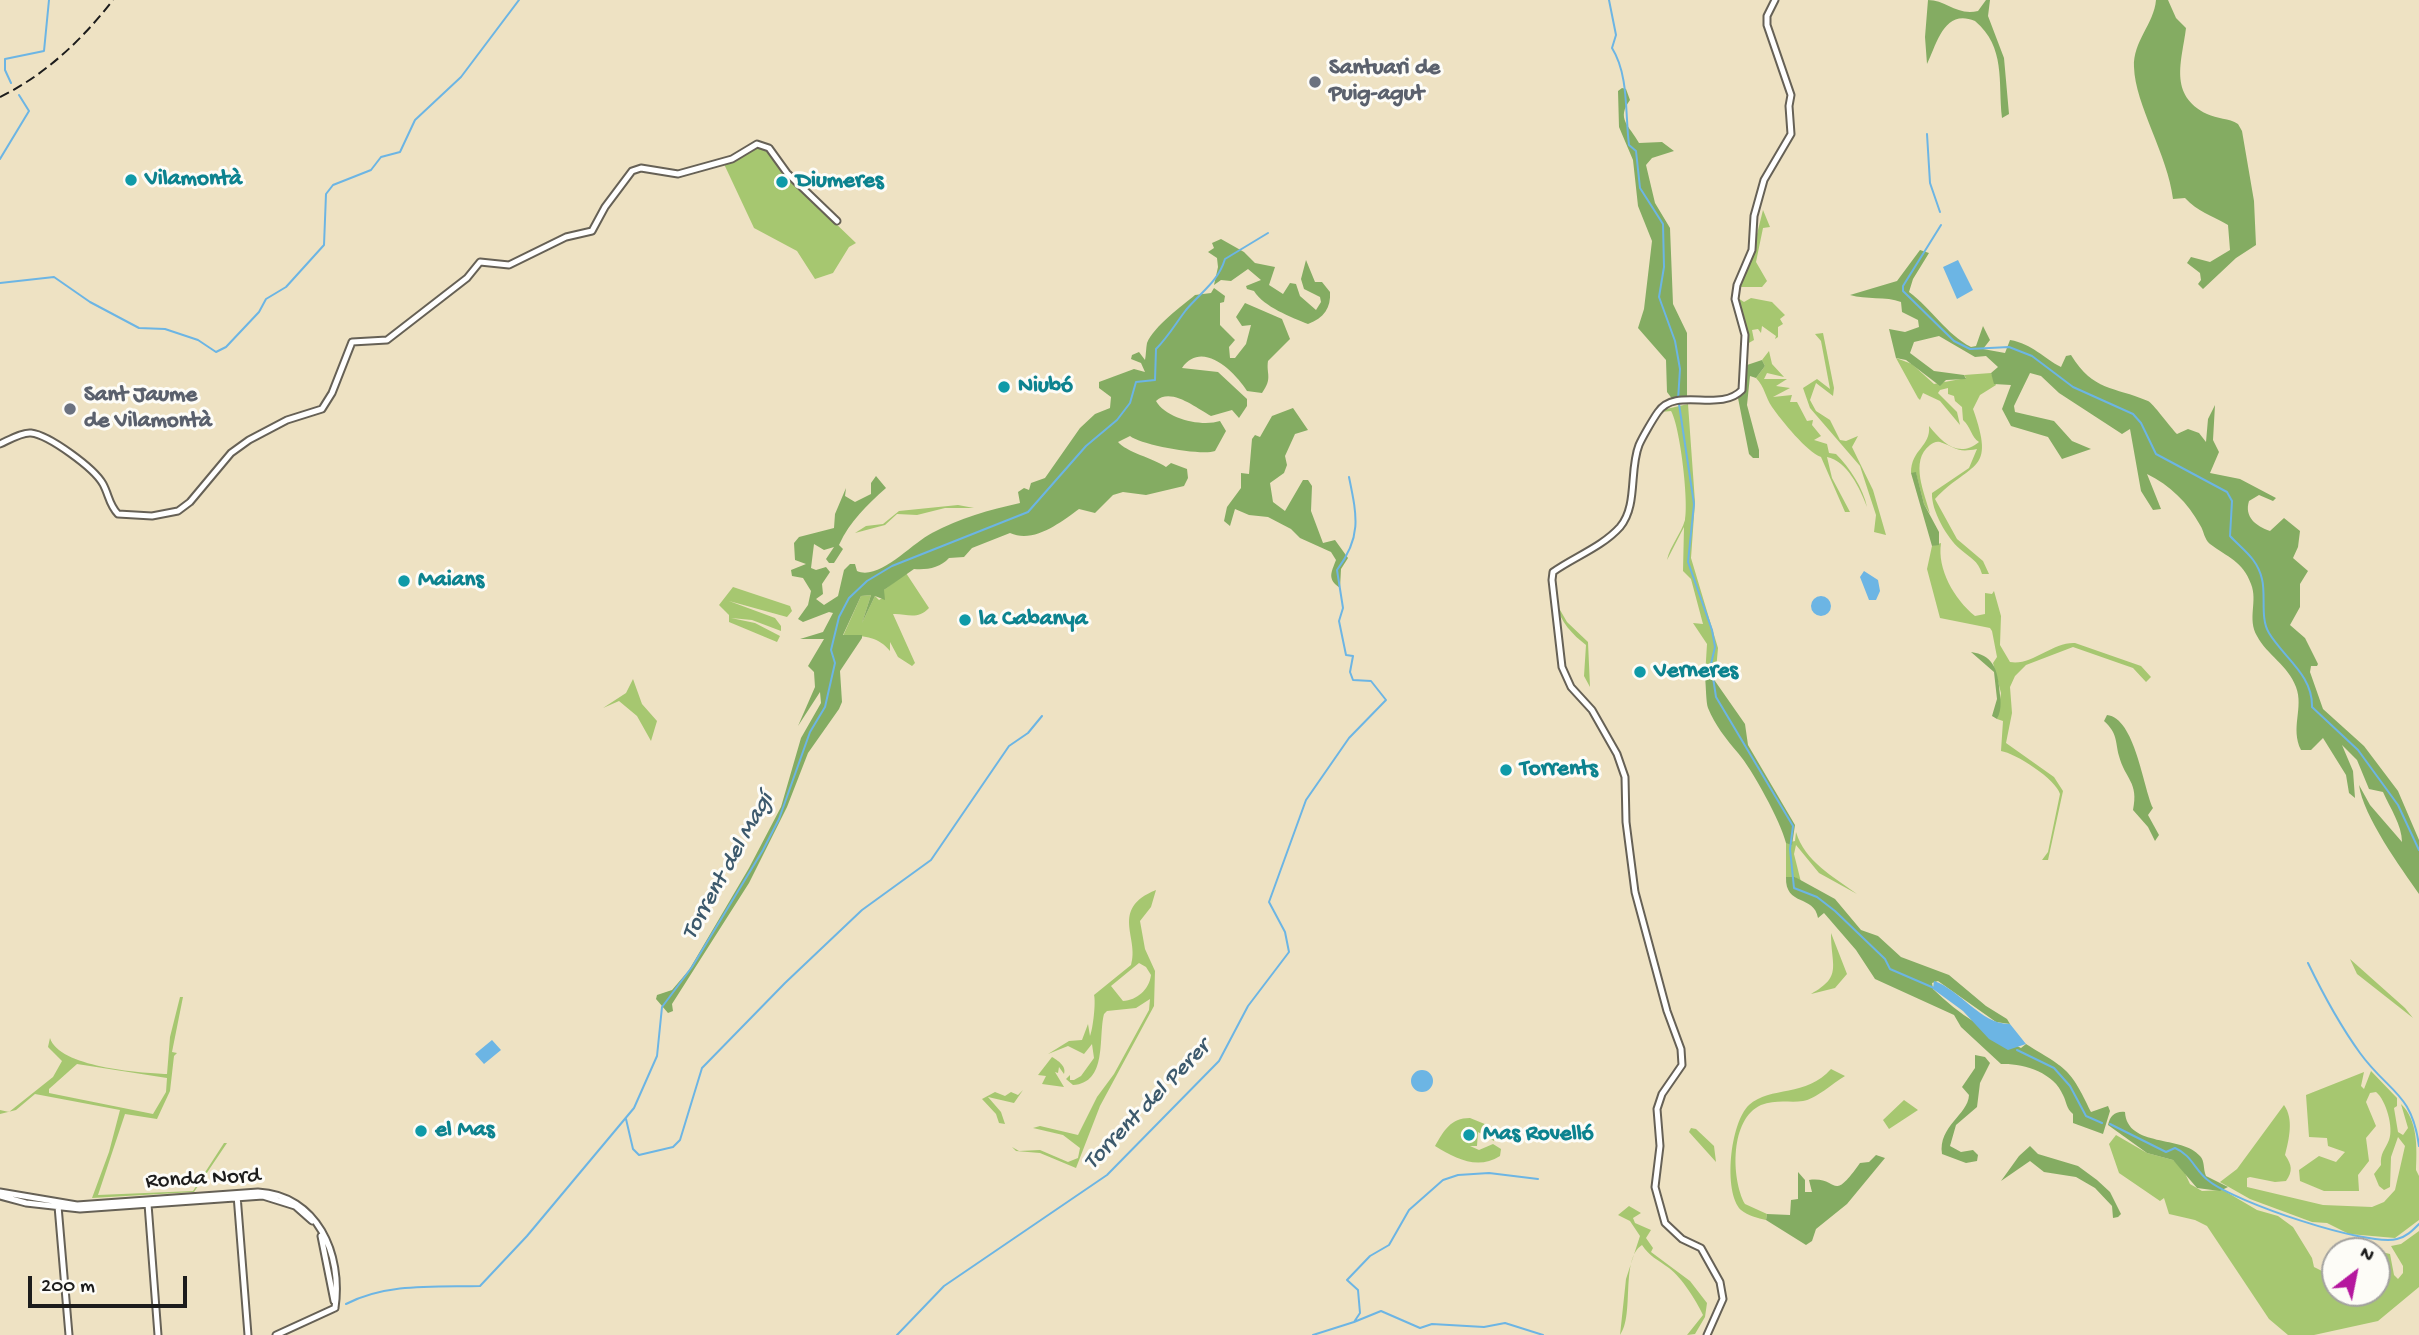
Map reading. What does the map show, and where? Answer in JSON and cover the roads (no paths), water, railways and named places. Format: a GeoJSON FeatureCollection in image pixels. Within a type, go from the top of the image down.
{"type":"FeatureCollection","features":[{"type":"Feature","properties":{"kind":"street"},"geometry":{"type":"LineString","coordinates":[[1707,1335],[1724,1299],[1720,1282],[1701,1248],[1682,1239],[1664,1223],[1655,1187],[1660,1146],[1657,1109],[1662,1094],[1682,1065],[1681,1049],[1667,1011],[1635,892],[1626,822],[1625,777],[1617,754],[1592,710],[1572,687],[1562,667],[1552,580],[1553,572],[1610,536],[1621,526],[1628,510],[1640,442],[1658,412],[1667,405],[1690,400],[1716,402],[1736,396],[1742,390],[1745,335],[1735,299],[1737,285],[1752,250],[1754,216],[1763,180],[1791,134],[1791,95],[1767,25],[1767,16],[1775,0]]}},
{"type":"Feature","properties":{"kind":"street"},"geometry":{"type":"LineString","coordinates":[[0,444],[28,433],[45,436],[93,471],[104,485],[111,507],[118,514],[152,516],[178,511],[190,502],[231,453],[248,440],[287,420],[322,409],[332,393],[352,342],[387,340],[467,278],[480,262],[509,265],[566,237],[592,230],[605,207],[632,171],[641,168],[678,174],[732,159],[757,144],[769,148],[787,173],[837,222]]}},
{"type":"Feature","properties":{"kind":"street","name":"Ronda Nord"},"geometry":{"type":"LineString","coordinates":[[0,1194],[58,1206],[148,1203],[237,1195],[280,1199],[310,1218],[323,1239],[335,1308],[275,1335]]}},
{"type":"Feature","properties":{"kind":"street"},"geometry":{"type":"LineString","coordinates":[[237,1195],[248,1335]]}},
{"type":"Feature","properties":{"kind":"street"},"geometry":{"type":"LineString","coordinates":[[148,1203],[158,1335]]}},
{"type":"Feature","properties":{"kind":"street"},"geometry":{"type":"LineString","coordinates":[[58,1206],[69,1335]]}},
{"type":"Feature","properties":{"kind":"water"},"geometry":{"type":"Polygon","coordinates":[[[1958,260],[1973,290],[1957,299],[1943,267],[1958,260]]]}},
{"type":"Feature","properties":{"kind":"water"},"geometry":{"type":"Polygon","coordinates":[[[1864,571],[1878,580],[1880,591],[1876,600],[1869,600],[1860,577],[1864,571]]]}},
{"type":"Feature","properties":{"kind":"water"},"geometry":{"type":"Polygon","coordinates":[[[1817,596],[1825,596],[1831,606],[1825,616],[1817,616],[1811,610],[1811,602],[1817,596]]]}},
{"type":"Feature","properties":{"kind":"water"},"geometry":{"type":"Polygon","coordinates":[[[1934,981],[1990,1019],[2010,1024],[2026,1044],[2008,1050],[1989,1039],[1963,1011],[1933,989],[1934,981]]]}},
{"type":"Feature","properties":{"kind":"water"},"geometry":{"type":"Polygon","coordinates":[[[492,1040],[501,1050],[484,1064],[475,1054],[492,1040]]]}},
{"type":"Feature","properties":{"kind":"water"},"geometry":{"type":"Polygon","coordinates":[[[1422,1070],[1430,1073],[1433,1081],[1430,1089],[1422,1092],[1414,1089],[1411,1081],[1414,1073],[1422,1070]]]}},
{"type":"Feature","properties":{"kind":"waterway"},"geometry":{"type":"LineString","coordinates":[[11,83],[5,70],[5,59],[44,51],[49,0]]}},
{"type":"Feature","properties":{"kind":"waterway"},"geometry":{"type":"LineString","coordinates":[[0,283],[54,277],[90,302],[139,328],[165,329],[198,340],[216,352],[226,347],[259,312],[266,299],[286,287],[324,245],[326,194],[333,185],[371,170],[381,157],[400,152],[415,120],[461,77],[519,0]]}},
{"type":"Feature","properties":{"kind":"waterway"},"geometry":{"type":"LineString","coordinates":[[1609,0],[1616,35],[1612,48],[1624,82],[1629,145],[1636,151],[1640,188],[1663,224],[1664,267],[1659,297],[1675,341],[1680,369],[1678,400]]}},
{"type":"Feature","properties":{"kind":"waterway"},"geometry":{"type":"LineString","coordinates":[[0,159],[29,111],[19,95]]}},
{"type":"Feature","properties":{"kind":"waterway"},"geometry":{"type":"LineString","coordinates":[[1927,134],[1930,183],[1940,212]]}},
{"type":"Feature","properties":{"kind":"waterway"},"geometry":{"type":"LineString","coordinates":[[1941,225],[1903,286],[1903,291],[1954,341],[1970,349],[2009,347],[2032,356],[2073,387],[2133,414],[2141,423],[2156,454],[2227,492],[2232,501],[2230,536],[2249,555],[2260,572],[2265,621],[2269,633],[2303,676],[2308,685],[2312,707],[2358,750],[2398,805],[2419,850]]}},
{"type":"Feature","properties":{"kind":"waterway","name":"Torrent del Magí"},"geometry":{"type":"LineString","coordinates":[[346,1304],[394,1289],[480,1286],[527,1236],[634,1108],[657,1056],[662,1007],[692,967],[779,819],[810,732],[825,707],[835,663],[831,650],[839,617],[849,598],[867,581],[892,566],[1028,512],[1086,446],[1117,420],[1130,403],[1136,382],[1155,380],[1156,349],[1186,310],[1214,280],[1225,259],[1268,233]]}},
{"type":"Feature","properties":{"kind":"waterway"},"geometry":{"type":"LineString","coordinates":[[1679,404],[1694,504],[1688,562],[1712,630],[1715,647],[1711,664],[1716,697],[1793,826],[1790,849],[1794,888],[1817,897],[1835,911],[1885,959],[1890,969],[1934,988]]}},
{"type":"Feature","properties":{"kind":"waterway","name":"Torrent del Perer"},"geometry":{"type":"LineString","coordinates":[[897,1335],[944,1286],[1107,1175],[1219,1061],[1248,1006],[1289,952],[1285,932],[1269,902],[1306,800],[1349,738],[1386,700],[1371,681],[1353,680],[1350,672],[1353,656],[1346,655],[1339,621],[1343,608],[1337,570],[1351,547],[1355,526],[1349,477]]}},
{"type":"Feature","properties":{"kind":"waterway"},"geometry":{"type":"LineString","coordinates":[[626,1119],[633,1149],[639,1155],[673,1147],[680,1140],[702,1068],[785,983],[862,910],[931,860],[1009,746],[1028,733],[1042,716]]}},
{"type":"Feature","properties":{"kind":"waterway"},"geometry":{"type":"LineString","coordinates":[[2308,963],[2352,1042],[2370,1066],[2405,1103],[2416,1128],[2419,1146]]}},
{"type":"Feature","properties":{"kind":"waterway"},"geometry":{"type":"LineString","coordinates":[[2017,1050],[2054,1068],[2070,1086],[2086,1116],[2102,1123]]}},
{"type":"Feature","properties":{"kind":"waterway"},"geometry":{"type":"LineString","coordinates":[[2110,1124],[2166,1152],[2175,1148],[2181,1151],[2204,1177],[2223,1190],[2302,1221],[2381,1240],[2400,1238],[2419,1224]]}},
{"type":"Feature","properties":{"kind":"waterway"},"geometry":{"type":"LineString","coordinates":[[1313,1335],[1354,1322],[1360,1313],[1358,1290],[1347,1280],[1370,1256],[1389,1245],[1409,1210],[1443,1180],[1458,1175],[1489,1173],[1538,1179]]}},
{"type":"Feature","properties":{"kind":"waterway"},"geometry":{"type":"LineString","coordinates":[[1354,1322],[1381,1311],[1420,1328],[1432,1324],[1484,1327],[1505,1323],[1543,1335]]}},
{"type":"Feature","properties":{"kind":"railway"},"geometry":{"type":"LineString","coordinates":[[0,97],[32,78],[62,55],[89,29],[113,0]]}},
{"type":"Feature","properties":{"kind":"place","name":"Santuari de Puig-agut"},"geometry":{"type":"Point","coordinates":[1315,82]}},
{"type":"Feature","properties":{"kind":"place","name":"Vilamontà"},"geometry":{"type":"Point","coordinates":[131,180]}},
{"type":"Feature","properties":{"kind":"place","name":"Diumeres"},"geometry":{"type":"Point","coordinates":[782,182]}},
{"type":"Feature","properties":{"kind":"place","name":"Niubó"},"geometry":{"type":"Point","coordinates":[1004,387]}},
{"type":"Feature","properties":{"kind":"place","name":"Sant Jaume de Vilamontà"},"geometry":{"type":"Point","coordinates":[70,409]}},
{"type":"Feature","properties":{"kind":"place","name":"Maians"},"geometry":{"type":"Point","coordinates":[404,581]}},
{"type":"Feature","properties":{"kind":"place","name":"la Cabanya"},"geometry":{"type":"Point","coordinates":[965,620]}},
{"type":"Feature","properties":{"kind":"place","name":"Verneres"},"geometry":{"type":"Point","coordinates":[1640,672]}},
{"type":"Feature","properties":{"kind":"place","name":"Torrents"},"geometry":{"type":"Point","coordinates":[1506,770]}},
{"type":"Feature","properties":{"kind":"place","name":"el Mas"},"geometry":{"type":"Point","coordinates":[421,1131]}},
{"type":"Feature","properties":{"kind":"place","name":"Mas Rovelló"},"geometry":{"type":"Point","coordinates":[1469,1135]}}]}
